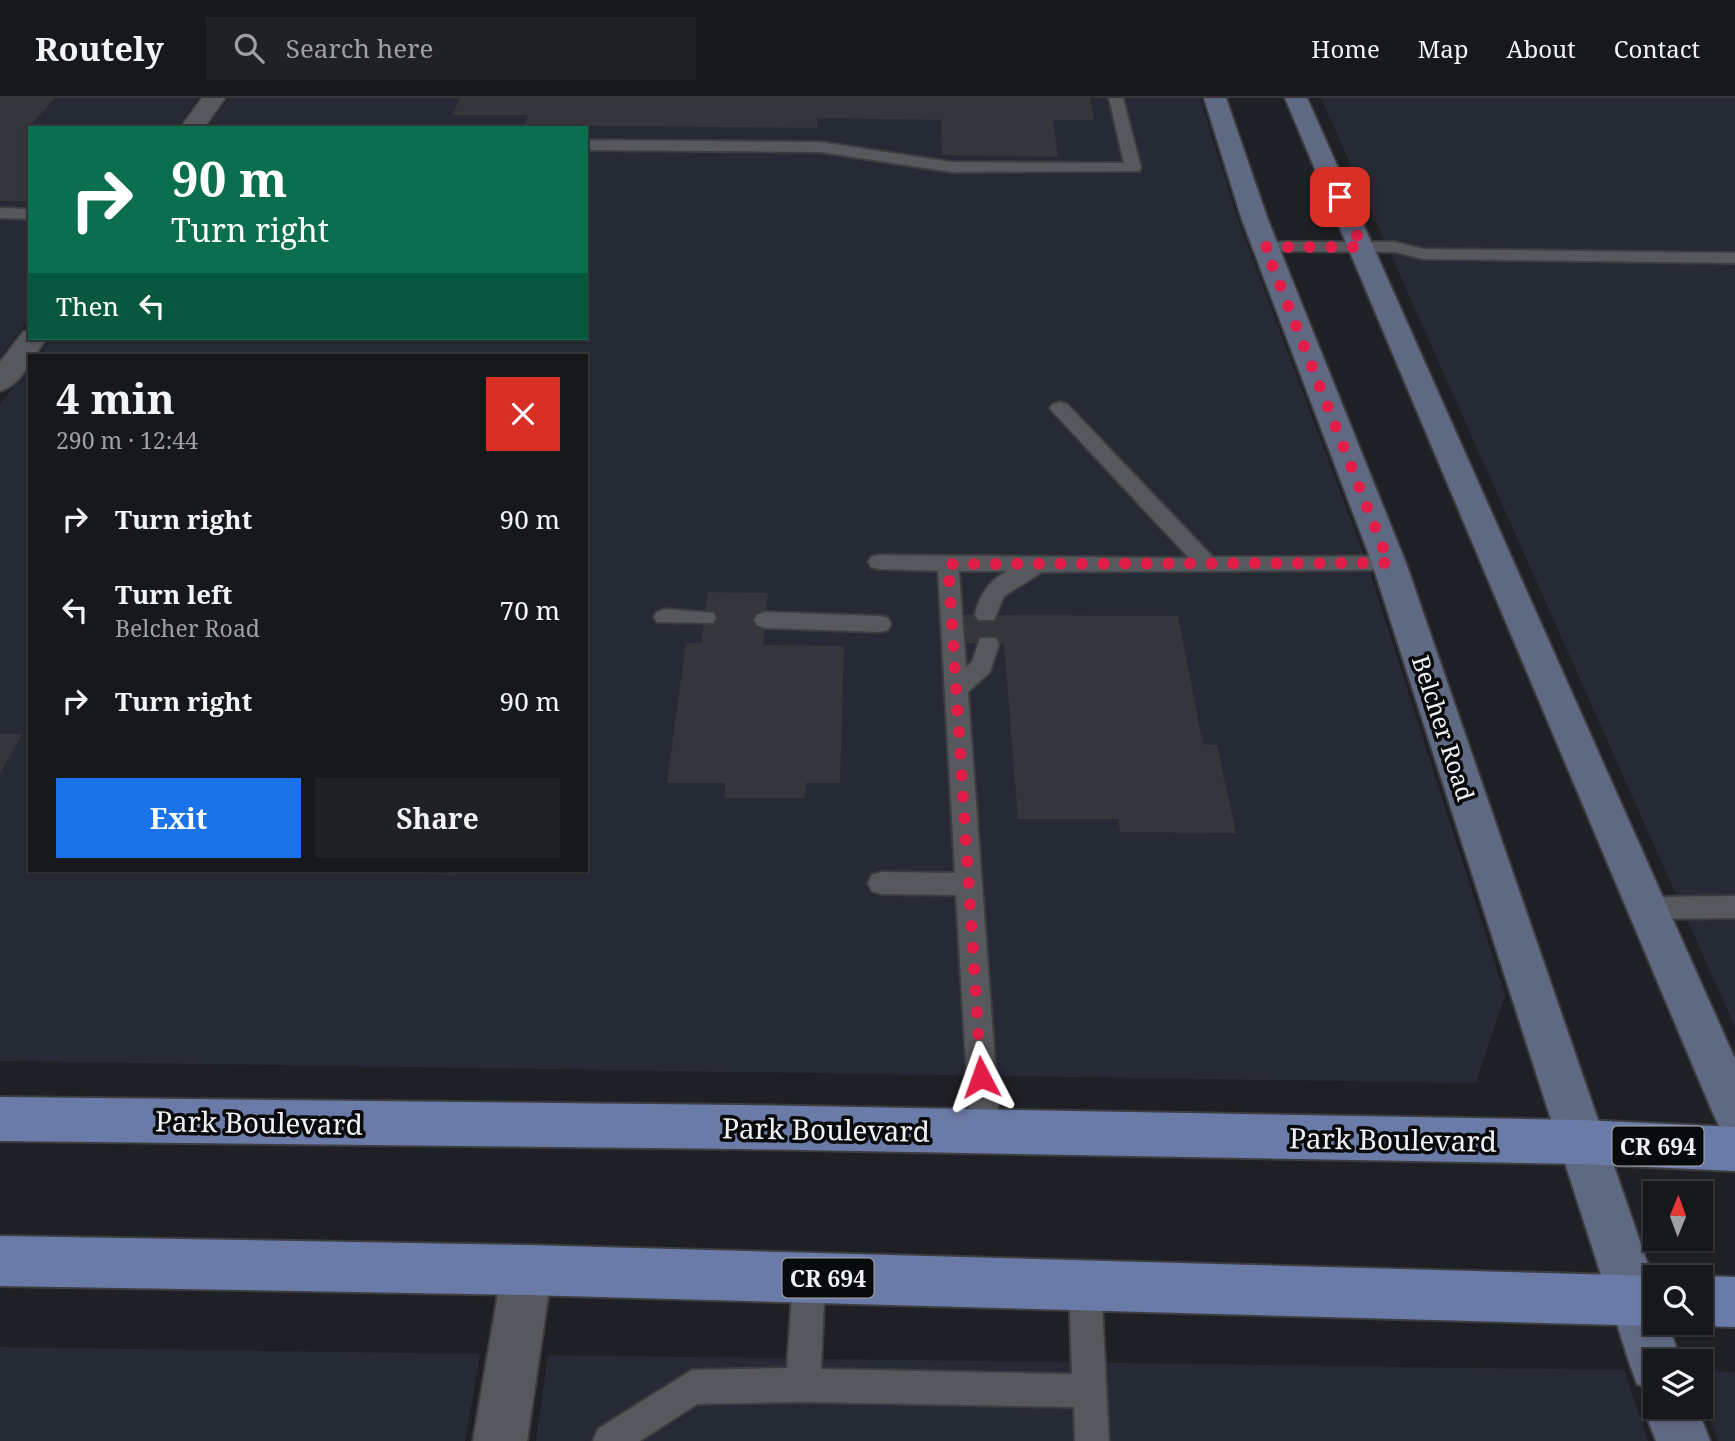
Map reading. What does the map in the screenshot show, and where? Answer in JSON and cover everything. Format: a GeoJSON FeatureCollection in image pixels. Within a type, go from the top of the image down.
{"type":"FeatureCollection","features":[{"type":"Feature","properties":{"kind":"main road","name":"Belcher Road"},"geometry":{"type":"LineString","coordinates":[[1215,98],[1265,247],[1389,563],[1582,1142],[1643,1298]]}},
{"type":"Feature","properties":{"kind":"main road"},"geometry":{"type":"LineString","coordinates":[[1296,98],[1379,247],[1647,908],[1735,1111]]}},
{"type":"Feature","properties":{"kind":"main road","name":"Park Boulevard"},"geometry":{"type":"LineString","coordinates":[[0,1119],[1582,1142],[1735,1149]]}},
{"type":"Feature","properties":{"kind":"main road","name":"CR 694"},"geometry":{"type":"LineString","coordinates":[[0,1261],[527,1270],[1643,1301]]}},
{"type":"Feature","properties":{"kind":"main road"},"geometry":{"type":"LineString","coordinates":[[1713,1301],[1735,1302]]}},
{"type":"Feature","properties":{"kind":"main road"},"geometry":{"type":"LineString","coordinates":[[1675,1419],[1682,1441]]}},
{"type":"Feature","properties":{"kind":"street"},"geometry":{"type":"LineString","coordinates":[[193,126],[214,98]]}},
{"type":"Feature","properties":{"kind":"street"},"geometry":{"type":"LineString","coordinates":[[0,382],[32,340]]}},
{"type":"Feature","properties":{"kind":"street"},"geometry":{"type":"LineString","coordinates":[[500,1441],[527,1270]]}},
{"type":"Feature","properties":{"kind":"lane"},"geometry":{"type":"LineString","coordinates":[[588,145],[820,147],[951,167],[1133,168],[1116,98]]}},
{"type":"Feature","properties":{"kind":"lane"},"geometry":{"type":"LineString","coordinates":[[0,213],[28,214]]}},
{"type":"Feature","properties":{"kind":"lane"},"geometry":{"type":"LineString","coordinates":[[1379,247],[1415,239],[1735,243]]}},
{"type":"Feature","properties":{"kind":"lane"},"geometry":{"type":"LineString","coordinates":[[1265,247],[1379,247],[1423,254],[1735,258]]}},
{"type":"Feature","properties":{"kind":"lane"},"geometry":{"type":"LineString","coordinates":[[1060,408],[1208,565]]}},
{"type":"Feature","properties":{"kind":"lane"},"geometry":{"type":"LineString","coordinates":[[879,562],[1040,565],[1389,563]]}},
{"type":"Feature","properties":{"kind":"lane"},"geometry":{"type":"LineString","coordinates":[[948,564],[985,1132]]}},
{"type":"Feature","properties":{"kind":"lane"},"geometry":{"type":"LineString","coordinates":[[986,615],[988,601],[1001,583],[1040,565]]}},
{"type":"Feature","properties":{"kind":"lane"},"geometry":{"type":"LineString","coordinates":[[665,617],[705,618]]}},
{"type":"Feature","properties":{"kind":"lane"},"geometry":{"type":"LineString","coordinates":[[765,620],[880,624]]}},
{"type":"Feature","properties":{"kind":"lane"},"geometry":{"type":"LineString","coordinates":[[956,690],[982,666],[988,644]]}},
{"type":"Feature","properties":{"kind":"lane"},"geometry":{"type":"LineString","coordinates":[[881,883],[969,884]]}},
{"type":"Feature","properties":{"kind":"lane"},"geometry":{"type":"LineString","coordinates":[[1647,908],[1735,907]]}},
{"type":"Feature","properties":{"kind":"lane"},"geometry":{"type":"LineString","coordinates":[[803,1385],[809,1278]]}},
{"type":"Feature","properties":{"kind":"lane"},"geometry":{"type":"LineString","coordinates":[[1085,1286],[1092,1441]]}},
{"type":"Feature","properties":{"kind":"lane"},"geometry":{"type":"LineString","coordinates":[[610,1441],[692,1387],[803,1385],[1090,1391]]}},
{"type":"Feature","properties":{"kind":"shaded area"},"geometry":{"type":"Polygon","coordinates":[[[0,98],[198,98],[177,126],[28,126],[28,321],[0,357],[0,98]]]}},
{"type":"Feature","properties":{"kind":"shaded area"},"geometry":{"type":"Polygon","coordinates":[[[229,98],[1200,98],[1238,220],[1367,563],[1505,995],[1476,1083],[0,1061],[0,404],[28,369],[28,872],[588,872],[588,354],[40,354],[50,340],[588,340],[588,126],[208,126],[229,98]]]}},
{"type":"Feature","properties":{"kind":"shaded area"},"geometry":{"type":"Polygon","coordinates":[[[1321,98],[1735,98],[1735,1027],[1321,98]]]}},
{"type":"Feature","properties":{"kind":"shaded area"},"geometry":{"type":"Polygon","coordinates":[[[0,1347],[480,1354],[465,1441],[0,1441],[0,1347]]]}},
{"type":"Feature","properties":{"kind":"shaded area"},"geometry":{"type":"Polygon","coordinates":[[[548,1355],[1624,1370],[1648,1441],[536,1441],[548,1355]]]}},
{"type":"Feature","properties":{"kind":"shaded area"},"geometry":{"type":"Polygon","coordinates":[[[1713,1371],[1735,1372],[1735,1441],[1718,1441],[1710,1419],[1713,1419],[1713,1371]]]}},
{"type":"Feature","properties":{"kind":"building"},"geometry":{"type":"Polygon","coordinates":[[[0,98],[55,98],[31,125],[78,125],[28,126],[28,201],[0,201],[0,98]]]}},
{"type":"Feature","properties":{"kind":"building"},"geometry":{"type":"Polygon","coordinates":[[[460,98],[1090,98],[1094,120],[1053,120],[1058,157],[942,155],[941,120],[817,118],[817,128],[525,125],[528,115],[452,115],[460,98]]]}},
{"type":"Feature","properties":{"kind":"building"},"geometry":{"type":"Polygon","coordinates":[[[708,592],[768,593],[763,645],[844,646],[840,783],[806,783],[805,798],[725,798],[725,783],[667,783],[686,643],[701,643],[708,592]]]}},
{"type":"Feature","properties":{"kind":"building"},"geometry":{"type":"Polygon","coordinates":[[[961,615],[1178,616],[1203,744],[1217,745],[1236,833],[1120,832],[1118,819],[1018,819],[1004,644],[963,643],[961,615]]]}},
{"type":"Feature","properties":{"kind":"building"},"geometry":{"type":"Polygon","coordinates":[[[0,734],[22,734],[0,774],[0,734]]]}},
{"type":"Feature","properties":{"kind":"building"},"geometry":{"type":"Polygon","coordinates":[[[389,872],[457,872],[456,876],[389,872]]]}},
{"type":"Feature","properties":{"kind":"route"},"geometry":{"type":"LineString","coordinates":[[981,1077],[948,564],[1389,563],[1265,247],[1362,247],[1340,197]]}}]}
